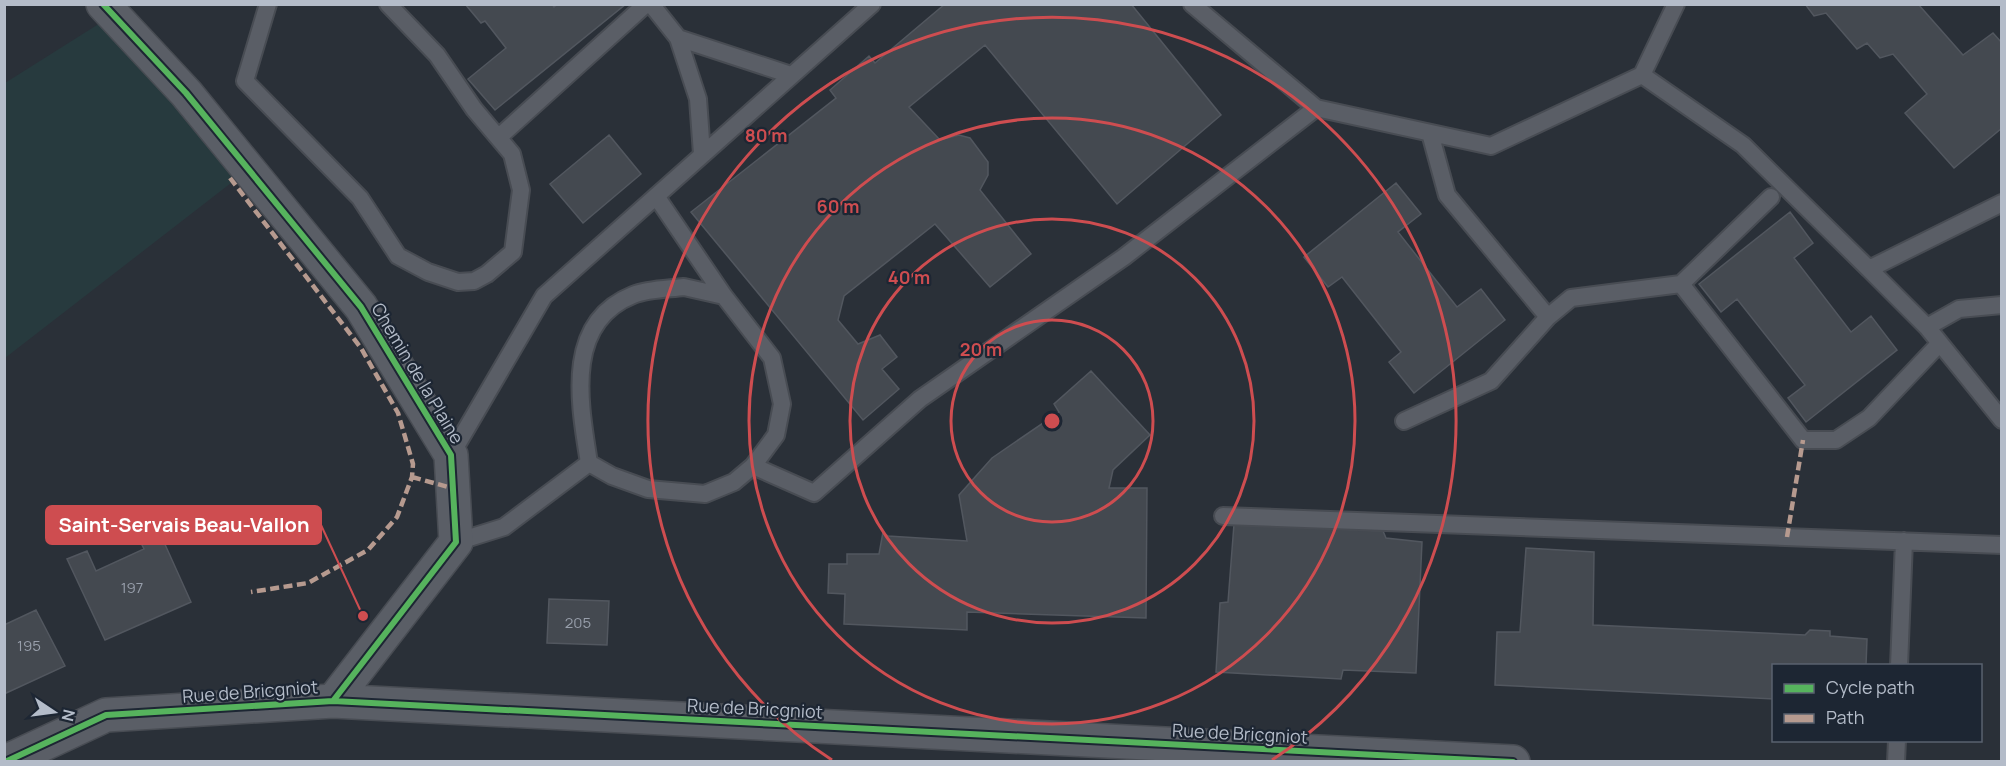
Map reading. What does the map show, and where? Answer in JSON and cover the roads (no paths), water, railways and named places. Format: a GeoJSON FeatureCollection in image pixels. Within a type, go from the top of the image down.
{"type":"FeatureCollection","features":[{"type":"Feature","properties":{"kind":"street","name":"Chemin de la Plaine"},"geometry":{"type":"LineString","coordinates":[[103,4],[186,93],[361,307],[451,455],[456,542]]}},
{"type":"Feature","properties":{"kind":"street"},"geometry":{"type":"LineString","coordinates":[[333,701],[456,542]]}},
{"type":"Feature","properties":{"kind":"street","name":"Rue de Bricgniot"},"geometry":{"type":"LineString","coordinates":[[5,762],[106,715],[333,701],[1513,762]]}},
{"type":"Feature","properties":{"kind":"lane"},"geometry":{"type":"LineString","coordinates":[[268,4],[245,81],[360,198],[398,256],[443,278],[458,282],[474,281],[487,274],[513,252],[520,190],[512,154],[500,136],[474,109],[436,55],[388,4]]}},
{"type":"Feature","properties":{"kind":"lane"},"geometry":{"type":"LineString","coordinates":[[500,136],[646,4]]}},
{"type":"Feature","properties":{"kind":"lane"},"geometry":{"type":"LineString","coordinates":[[651,4],[678,38],[698,99],[702,154]]}},
{"type":"Feature","properties":{"kind":"lane"},"geometry":{"type":"LineString","coordinates":[[451,455],[544,296],[872,4]]}},
{"type":"Feature","properties":{"kind":"lane"},"geometry":{"type":"LineString","coordinates":[[1192,4],[1316,108],[1491,147],[1642,75],[1676,4]]}},
{"type":"Feature","properties":{"kind":"lane"},"geometry":{"type":"LineString","coordinates":[[678,38],[791,75]]}},
{"type":"Feature","properties":{"kind":"lane"},"geometry":{"type":"LineString","coordinates":[[1642,75],[1743,145],[1928,327],[2001,420]]}},
{"type":"Feature","properties":{"kind":"lane"},"geometry":{"type":"LineString","coordinates":[[753,466],[814,493],[920,399],[1124,257],[1316,108]]}},
{"type":"Feature","properties":{"kind":"lane"},"geometry":{"type":"LineString","coordinates":[[1430,133],[1447,195],[1548,317]]}},
{"type":"Feature","properties":{"kind":"lane"},"geometry":{"type":"LineString","coordinates":[[656,196],[724,296],[772,358],[782,404],[776,435],[753,466],[734,482],[705,494],[648,489],[612,476],[590,463],[580,406],[579,381],[584,351],[597,325],[615,304],[635,294],[684,287],[724,296]]}},
{"type":"Feature","properties":{"kind":"lane"},"geometry":{"type":"LineString","coordinates":[[1404,421],[1491,381],[1548,317],[1571,298],[1681,284],[1771,197]]}},
{"type":"Feature","properties":{"kind":"lane"},"geometry":{"type":"LineString","coordinates":[[1869,269],[2001,203]]}},
{"type":"Feature","properties":{"kind":"lane"},"geometry":{"type":"LineString","coordinates":[[1681,284],[1803,440],[1836,440],[1869,418],[1940,343]]}},
{"type":"Feature","properties":{"kind":"lane"},"geometry":{"type":"LineString","coordinates":[[1928,327],[1959,309],[2001,305]]}},
{"type":"Feature","properties":{"kind":"lane"},"geometry":{"type":"LineString","coordinates":[[456,542],[504,527],[590,463]]}},
{"type":"Feature","properties":{"kind":"lane"},"geometry":{"type":"LineString","coordinates":[[1223,516],[2001,545]]}},
{"type":"Feature","properties":{"kind":"lane"},"geometry":{"type":"LineString","coordinates":[[1899,664],[1904,541]]}},
{"type":"Feature","properties":{"kind":"lane"},"geometry":{"type":"LineString","coordinates":[[1896,762],[1897,742]]}},
{"type":"Feature","properties":{"kind":"place","name":"Saint-Servais Beau-Vallon"},"geometry":{"type":"Point","coordinates":[363,616]}}]}
